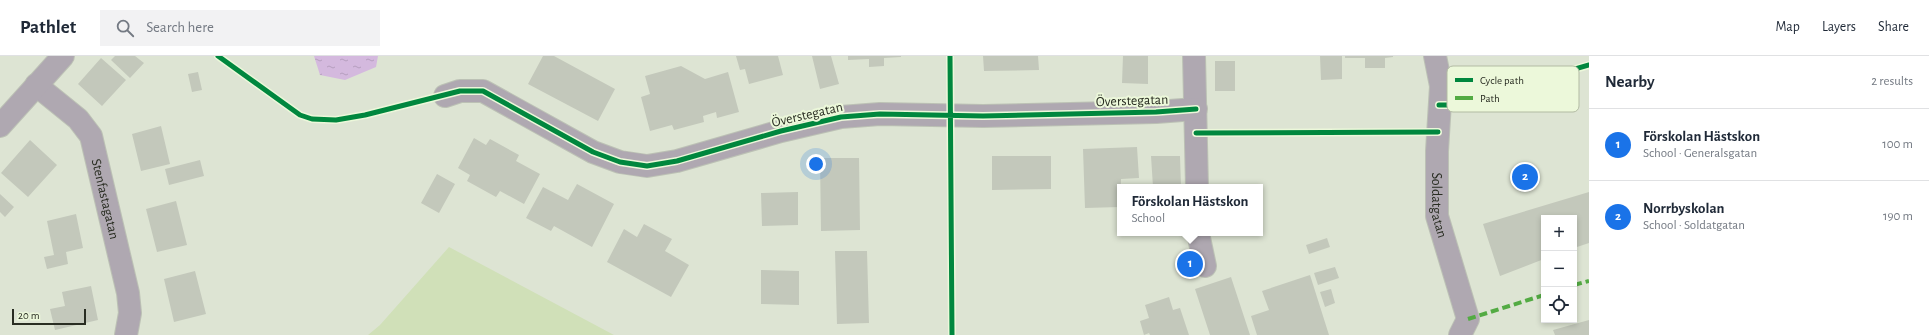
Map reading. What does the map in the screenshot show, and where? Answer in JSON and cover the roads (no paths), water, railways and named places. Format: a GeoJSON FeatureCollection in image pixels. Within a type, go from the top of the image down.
{"type":"FeatureCollection","features":[{"type":"Feature","properties":{"kind":"street"},"geometry":{"type":"LineString","coordinates":[[0,126],[62,56]]}},
{"type":"Feature","properties":{"kind":"street"},"geometry":{"type":"LineString","coordinates":[[1194,56],[1196,184]]}},
{"type":"Feature","properties":{"kind":"street","name":"Soldatgatan"},"geometry":{"type":"LineString","coordinates":[[1435,56],[1441,86],[1437,151],[1437,216],[1464,327]]}},
{"type":"Feature","properties":{"kind":"street","name":"Stenfastagatan"},"geometry":{"type":"LineString","coordinates":[[36,85],[78,120],[91,136],[128,293],[130,313],[126,335]]}},
{"type":"Feature","properties":{"kind":"street","name":"Överstegatan"},"geometry":{"type":"LineString","coordinates":[[445,96],[460,91],[483,91],[593,152],[620,162],[647,166],[677,161],[782,131],[841,117],[880,114],[983,116],[1156,112],[1196,109]]}},
{"type":"Feature","properties":{"kind":"street"},"geometry":{"type":"LineString","coordinates":[[1199,236],[1205,266]]}},
{"type":"Feature","properties":{"kind":"water"},"geometry":{"type":"Polygon","coordinates":[[[314,56],[378,56],[376,67],[345,80],[320,75],[314,56]]]}},
{"type":"Feature","properties":{"kind":"place","name":"Norrbyskolan"},"geometry":{"type":"Point","coordinates":[1525,177]}},
{"type":"Feature","properties":{"kind":"place","name":"Förskolan Hästskon"},"geometry":{"type":"Point","coordinates":[1190,264]}}]}
